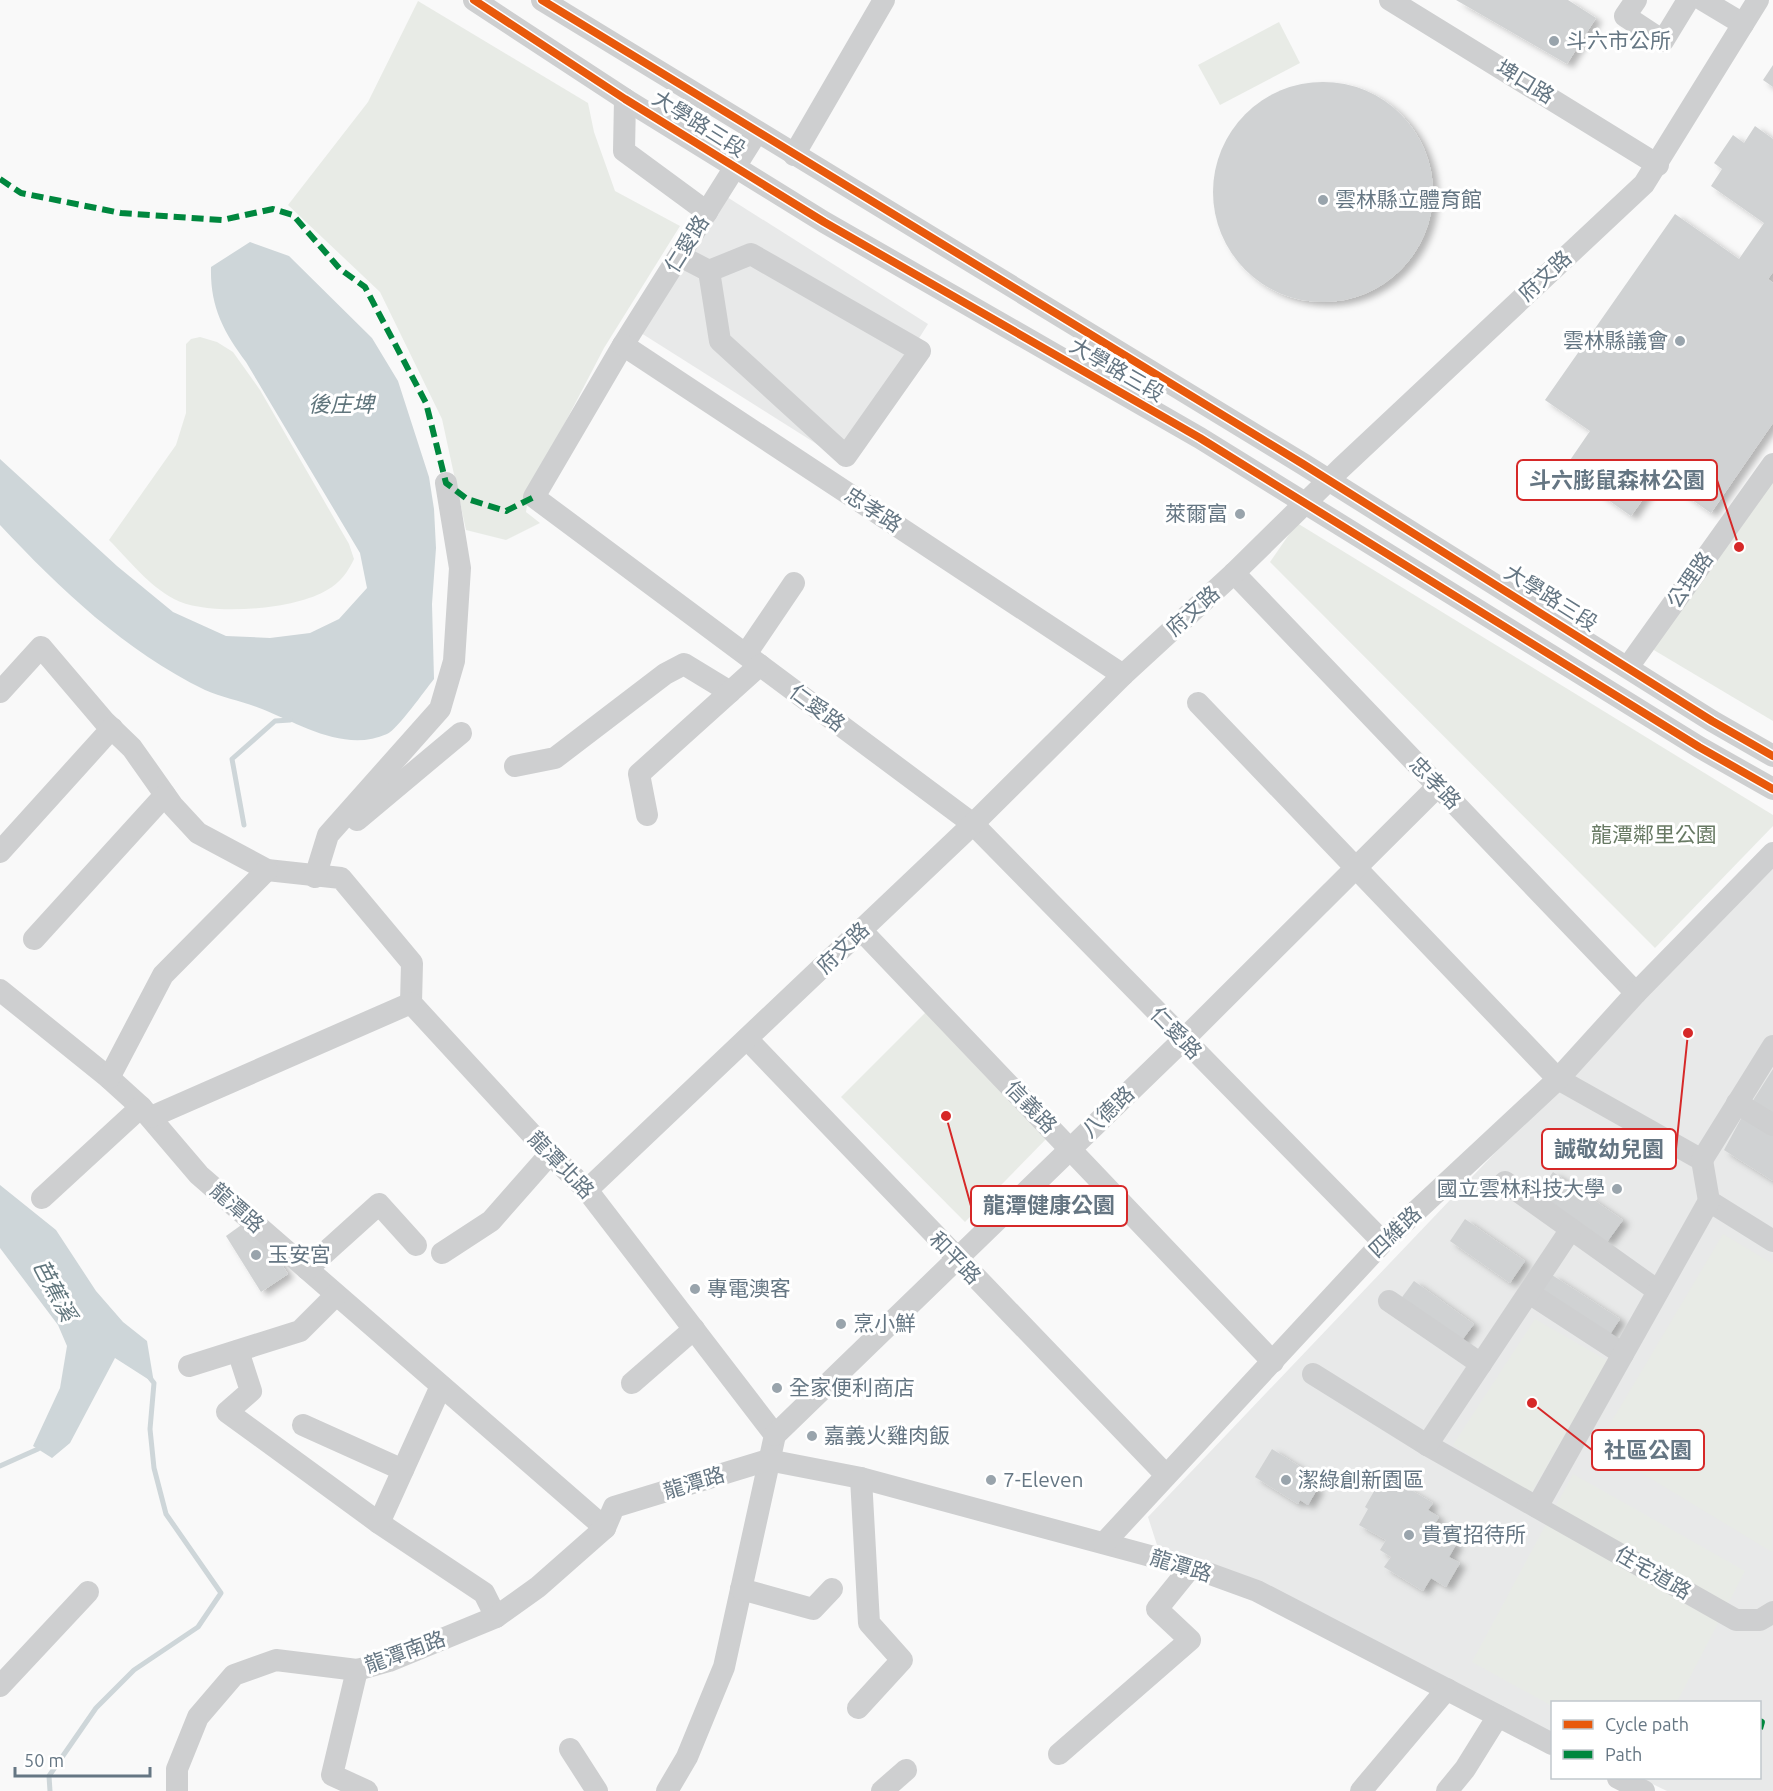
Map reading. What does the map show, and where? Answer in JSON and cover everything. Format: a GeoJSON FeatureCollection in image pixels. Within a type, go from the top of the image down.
{"type":"FeatureCollection","features":[{"type":"Feature","properties":{"kind":"street","name":"大學路三段"},"geometry":{"type":"LineString","coordinates":[[474,0],[625,99],[735,167],[1306,502],[1699,747],[1773,789]]}},
{"type":"Feature","properties":{"kind":"street","name":"大學路三段"},"geometry":{"type":"LineString","coordinates":[[543,0],[1329,479],[1773,756]]}},
{"type":"Feature","properties":{"kind":"street"},"geometry":{"type":"LineString","coordinates":[[794,155],[884,0]]}},
{"type":"Feature","properties":{"kind":"street","name":"埤口路"},"geometry":{"type":"LineString","coordinates":[[1390,0],[1631,146],[1658,165]]}},
{"type":"Feature","properties":{"kind":"street"},"geometry":{"type":"LineString","coordinates":[[1636,0],[1625,16],[1663,41],[1688,0]]}},
{"type":"Feature","properties":{"kind":"street"},"geometry":{"type":"LineString","coordinates":[[1703,0],[1743,24]]}},
{"type":"Feature","properties":{"kind":"street","name":"府文路"},"geometry":{"type":"LineString","coordinates":[[587,1190],[974,824],[1122,675],[1234,573],[1329,479],[1644,184],[1658,165],[1758,0]]}},
{"type":"Feature","properties":{"kind":"street"},"geometry":{"type":"LineString","coordinates":[[625,99],[624,151],[707,212]]}},
{"type":"Feature","properties":{"kind":"street","name":"仁愛路"},"geometry":{"type":"LineString","coordinates":[[757,132],[623,345],[534,497],[974,824],[1383,1242]]}},
{"type":"Feature","properties":{"kind":"street"},"geometry":{"type":"LineString","coordinates":[[680,256],[709,271],[751,254],[920,351],[846,456],[720,341],[709,271]]}},
{"type":"Feature","properties":{"kind":"street","name":"忠孝路"},"geometry":{"type":"LineString","coordinates":[[623,345],[1122,675]]}},
{"type":"Feature","properties":{"kind":"street","name":"公理路"},"geometry":{"type":"LineString","coordinates":[[1628,667],[1773,464]]}},
{"type":"Feature","properties":{"kind":"street"},"geometry":{"type":"LineString","coordinates":[[315,877],[328,835],[441,709],[454,660],[460,568],[446,483]]}},
{"type":"Feature","properties":{"kind":"street","name":"忠孝路"},"geometry":{"type":"LineString","coordinates":[[1234,573],[1636,993]]}},
{"type":"Feature","properties":{"kind":"street"},"geometry":{"type":"LineString","coordinates":[[647,815],[639,774],[730,692],[753,659],[794,583]]}},
{"type":"Feature","properties":{"kind":"street"},"geometry":{"type":"LineString","coordinates":[[0,692],[41,648],[132,748],[165,795],[198,832],[267,870],[315,877],[341,878],[412,963],[411,1003],[146,1112],[42,1198]]}},
{"type":"Feature","properties":{"kind":"street"},"geometry":{"type":"LineString","coordinates":[[515,766],[555,758],[665,674],[684,664],[730,692]]}},
{"type":"Feature","properties":{"kind":"street"},"geometry":{"type":"LineString","coordinates":[[1198,703],[1558,1079],[1702,1160]]}},
{"type":"Feature","properties":{"kind":"street"},"geometry":{"type":"LineString","coordinates":[[0,852],[112,728]]}},
{"type":"Feature","properties":{"kind":"street"},"geometry":{"type":"LineString","coordinates":[[324,847],[461,733]]}},
{"type":"Feature","properties":{"kind":"street","name":"八德路"},"geometry":{"type":"LineString","coordinates":[[775,1435],[1183,1040],[1438,786]]}},
{"type":"Feature","properties":{"kind":"street"},"geometry":{"type":"LineString","coordinates":[[34,939],[165,795]]}},
{"type":"Feature","properties":{"kind":"street","name":"四維路"},"geometry":{"type":"LineString","coordinates":[[1104,1543],[1165,1474],[1273,1362],[1383,1242],[1558,1079],[1636,993],[1773,854]]}},
{"type":"Feature","properties":{"kind":"street"},"geometry":{"type":"LineString","coordinates":[[109,1078],[163,975],[267,870]]}},
{"type":"Feature","properties":{"kind":"street","name":"信義路"},"geometry":{"type":"LineString","coordinates":[[861,930],[1273,1362]]}},
{"type":"Feature","properties":{"kind":"street","name":"龍潭路"},"geometry":{"type":"LineString","coordinates":[[0,990],[109,1078],[146,1112],[199,1175],[605,1528],[614,1507],[768,1460],[861,1478],[1191,1567],[1257,1591],[1551,1743]]}},
{"type":"Feature","properties":{"kind":"street","name":"龍潭北路"},"geometry":{"type":"LineString","coordinates":[[411,1003],[550,1154],[587,1190],[775,1435]]}},
{"type":"Feature","properties":{"kind":"street","name":"和平路"},"geometry":{"type":"LineString","coordinates":[[747,1039],[1165,1474]]}},
{"type":"Feature","properties":{"kind":"street"},"geometry":{"type":"LineString","coordinates":[[1537,1507],[1709,1201],[1702,1160],[1773,1046]]}},
{"type":"Feature","properties":{"kind":"street"},"geometry":{"type":"LineString","coordinates":[[1737,1103],[1773,1125]]}},
{"type":"Feature","properties":{"kind":"street"},"geometry":{"type":"LineString","coordinates":[[442,1254],[491,1221],[550,1154]]}},
{"type":"Feature","properties":{"kind":"street"},"geometry":{"type":"LineString","coordinates":[[1505,1182],[1658,1291]]}},
{"type":"Feature","properties":{"kind":"street"},"geometry":{"type":"LineString","coordinates":[[1709,1201],[1773,1241]]}},
{"type":"Feature","properties":{"kind":"street"},"geometry":{"type":"LineString","coordinates":[[307,1269],[379,1204],[416,1245]]}},
{"type":"Feature","properties":{"kind":"street"},"geometry":{"type":"LineString","coordinates":[[1427,1445],[1571,1229]]}},
{"type":"Feature","properties":{"kind":"street"},"geometry":{"type":"LineString","coordinates":[[1529,1293],[1623,1354]]}},
{"type":"Feature","properties":{"kind":"street"},"geometry":{"type":"LineString","coordinates":[[189,1366],[300,1331],[336,1294]]}},
{"type":"Feature","properties":{"kind":"street"},"geometry":{"type":"LineString","coordinates":[[1389,1301],[1481,1364]]}},
{"type":"Feature","properties":{"kind":"street"},"geometry":{"type":"LineString","coordinates":[[632,1383],[694,1329]]}},
{"type":"Feature","properties":{"kind":"street"},"geometry":{"type":"LineString","coordinates":[[238,1351],[251,1391],[227,1412],[379,1523],[484,1593],[496,1617]]}},
{"type":"Feature","properties":{"kind":"street","name":"住宅道路"},"geometry":{"type":"LineString","coordinates":[[1313,1374],[1427,1445],[1736,1620],[1760,1620],[1773,1612]]}},
{"type":"Feature","properties":{"kind":"street"},"geometry":{"type":"LineString","coordinates":[[379,1523],[441,1386]]}},
{"type":"Feature","properties":{"kind":"street"},"geometry":{"type":"LineString","coordinates":[[303,1425],[403,1470]]}},
{"type":"Feature","properties":{"kind":"street"},"geometry":{"type":"LineString","coordinates":[[667,1791],[687,1756],[724,1667],[775,1435]]}},
{"type":"Feature","properties":{"kind":"street"},"geometry":{"type":"LineString","coordinates":[[858,1708],[902,1660],[869,1623],[861,1478]]}},
{"type":"Feature","properties":{"kind":"street","name":"龍潭南路"},"geometry":{"type":"LineString","coordinates":[[177,1791],[177,1769],[198,1717],[234,1675],[276,1659],[357,1670],[389,1661],[496,1617],[538,1587],[605,1528]]}},
{"type":"Feature","properties":{"kind":"street"},"geometry":{"type":"LineString","coordinates":[[1059,1754],[1190,1640],[1157,1609],[1191,1567]]}},
{"type":"Feature","properties":{"kind":"street"},"geometry":{"type":"LineString","coordinates":[[741,1589],[813,1609],[832,1589]]}},
{"type":"Feature","properties":{"kind":"street"},"geometry":{"type":"LineString","coordinates":[[0,1686],[88,1592]]}},
{"type":"Feature","properties":{"kind":"street"},"geometry":{"type":"LineString","coordinates":[[357,1670],[332,1775],[367,1791]]}},
{"type":"Feature","properties":{"kind":"street"},"geometry":{"type":"LineString","coordinates":[[1361,1791],[1447,1689]]}},
{"type":"Feature","properties":{"kind":"street"},"geometry":{"type":"LineString","coordinates":[[1447,1791],[1465,1769],[1498,1716]]}},
{"type":"Feature","properties":{"kind":"street"},"geometry":{"type":"LineString","coordinates":[[570,1749],[597,1791]]}},
{"type":"Feature","properties":{"kind":"street"},"geometry":{"type":"LineString","coordinates":[[882,1791],[906,1770]]}},
{"type":"Feature","properties":{"kind":"street"},"geometry":{"type":"LineString","coordinates":[[1609,1791],[1618,1779]]}},
{"type":"Feature","properties":{"kind":"street"},"geometry":{"type":"LineString","coordinates":[[1621,1779],[1644,1791]]}},
{"type":"Feature","properties":{"kind":"shaded area"},"geometry":{"type":"Polygon","coordinates":[[[727,197],[928,324],[842,460],[641,333],[727,197]]]}},
{"type":"Feature","properties":{"kind":"shaded area","name":"國立雲林科技大學"},"geometry":{"type":"Polygon","coordinates":[[[1773,861],[1773,1791],[1667,1791],[1642,1779],[1761,1779],[1761,1701],[1551,1701],[1551,1732],[1261,1584],[1157,1545],[1148,1517],[1773,861]]]}},
{"type":"Feature","properties":{"kind":"green space"},"geometry":{"type":"Polygon","coordinates":[[[418,1],[588,103],[594,132],[615,191],[680,226],[604,348],[529,492],[526,512],[540,523],[506,540],[466,530],[442,419],[380,292],[288,205],[368,102],[418,1]]]}},
{"type":"Feature","properties":{"kind":"green space"},"geometry":{"type":"Polygon","coordinates":[[[1279,22],[1300,63],[1220,105],[1198,65],[1279,22]]]}},
{"type":"Feature","properties":{"kind":"green space"},"geometry":{"type":"Polygon","coordinates":[[[200,337],[217,342],[233,352],[260,390],[349,544],[354,559],[346,573],[332,587],[313,597],[251,609],[207,608],[189,605],[174,599],[156,587],[109,540],[176,445],[186,413],[186,344],[191,339],[200,337]]]}},
{"type":"Feature","properties":{"kind":"green space"},"geometry":{"type":"Polygon","coordinates":[[[1773,454],[1773,721],[1637,640],[1773,454]]]}},
{"type":"Feature","properties":{"kind":"green space","name":"龍潭鄰里公園"},"geometry":{"type":"Polygon","coordinates":[[[1297,523],[1773,815],[1773,826],[1655,948],[1270,562],[1297,523]]]}},
{"type":"Feature","properties":{"kind":"green space"},"geometry":{"type":"Polygon","coordinates":[[[928,1010],[1050,1135],[965,1222],[841,1097],[928,1010]]]}},
{"type":"Feature","properties":{"kind":"green space"},"geometry":{"type":"Polygon","coordinates":[[[1723,1234],[1773,1264],[1772,1552],[1597,1446],[1723,1234]]]}},
{"type":"Feature","properties":{"kind":"green space"},"geometry":{"type":"Polygon","coordinates":[[[1535,1319],[1608,1361],[1531,1493],[1453,1445],[1535,1319]]]}},
{"type":"Feature","properties":{"kind":"green space"},"geometry":{"type":"Polygon","coordinates":[[[1573,1474],[1745,1571],[1678,1701],[1551,1701],[1551,1705],[1472,1662],[1573,1474]]]}},
{"type":"Feature","properties":{"kind":"water","name":"後庄埤"},"geometry":{"type":"Polygon","coordinates":[[[250,242],[289,256],[372,338],[398,381],[429,477],[434,509],[436,548],[432,604],[434,679],[392,731],[371,739],[339,738],[307,729],[255,706],[212,693],[176,674],[121,638],[95,617],[0,525],[0,459],[117,566],[173,612],[226,636],[270,638],[310,633],[339,619],[367,588],[360,553],[231,340],[220,318],[213,294],[211,267],[250,242]]]}},
{"type":"Feature","properties":{"kind":"water"},"geometry":{"type":"Polygon","coordinates":[[[0,1185],[56,1230],[96,1291],[123,1322],[147,1341],[154,1383],[115,1358],[70,1443],[52,1458],[33,1446],[60,1388],[67,1346],[58,1325],[0,1248],[0,1185]]]}},
{"type":"Feature","properties":{"kind":"building","name":"斗六市公所"},"geometry":{"type":"Polygon","coordinates":[[[1456,0],[1568,0],[1596,18],[1567,64],[1456,0]]]}},
{"type":"Feature","properties":{"kind":"building"},"geometry":{"type":"Polygon","coordinates":[[[1773,65],[1773,87],[1763,80],[1773,65]]]}},
{"type":"Feature","properties":{"kind":"building","name":"雲林縣立體育館"},"geometry":{"type":"Polygon","coordinates":[[[1323,82],[1355,87],[1375,95],[1393,107],[1408,122],[1420,140],[1428,160],[1433,192],[1428,224],[1420,244],[1408,262],[1393,277],[1375,289],[1355,297],[1323,302],[1291,297],[1271,289],[1253,277],[1238,262],[1226,244],[1218,224],[1213,192],[1218,160],[1226,140],[1238,122],[1253,107],[1271,95],[1291,87],[1323,82]]]}},
{"type":"Feature","properties":{"kind":"building","name":"雲林縣議會"},"geometry":{"type":"Polygon","coordinates":[[[1755,126],[1773,139],[1773,272],[1768,279],[1773,283],[1773,423],[1711,513],[1659,477],[1631,516],[1564,469],[1590,431],[1545,400],[1675,214],[1739,259],[1764,223],[1711,186],[1722,169],[1714,163],[1733,135],[1744,143],[1755,126]]]}},
{"type":"Feature","properties":{"kind":"building"},"geometry":{"type":"Polygon","coordinates":[[[1773,1069],[1773,1115],[1752,1102],[1773,1069]]]}},
{"type":"Feature","properties":{"kind":"building"},"geometry":{"type":"Polygon","coordinates":[[[1743,1115],[1773,1133],[1773,1181],[1724,1150],[1743,1115]]]}},
{"type":"Feature","properties":{"kind":"building"},"geometry":{"type":"Polygon","coordinates":[[[1553,1172],[1623,1220],[1607,1242],[1538,1194],[1553,1172]]]}},
{"type":"Feature","properties":{"kind":"building","name":"玉安宮"},"geometry":{"type":"Polygon","coordinates":[[[251,1218],[288,1274],[261,1292],[226,1236],[251,1218]]]}},
{"type":"Feature","properties":{"kind":"building"},"geometry":{"type":"Polygon","coordinates":[[[1465,1219],[1525,1261],[1510,1283],[1450,1241],[1465,1219]]]}},
{"type":"Feature","properties":{"kind":"building"},"geometry":{"type":"Polygon","coordinates":[[[1552,1275],[1620,1319],[1603,1345],[1535,1301],[1552,1275]]]}},
{"type":"Feature","properties":{"kind":"building"},"geometry":{"type":"Polygon","coordinates":[[[1414,1281],[1474,1324],[1457,1347],[1397,1304],[1414,1281]]]}},
{"type":"Feature","properties":{"kind":"building","name":"潔綠創新園區"},"geometry":{"type":"Polygon","coordinates":[[[1272,1449],[1315,1476],[1311,1484],[1318,1488],[1308,1505],[1300,1500],[1298,1504],[1255,1477],[1272,1449]]]}},
{"type":"Feature","properties":{"kind":"building","name":"貴賓招待所"},"geometry":{"type":"Polygon","coordinates":[[[1389,1477],[1433,1503],[1428,1510],[1439,1517],[1432,1529],[1457,1543],[1449,1557],[1460,1563],[1446,1587],[1431,1578],[1423,1591],[1384,1567],[1391,1557],[1380,1550],[1386,1540],[1359,1525],[1368,1509],[1365,1507],[1377,1486],[1382,1490],[1389,1477]]]}},
{"type":"Feature","properties":{"kind":"waterway"},"geometry":{"type":"LineString","coordinates":[[244,825],[232,759],[275,721],[290,720]]}},
{"type":"Feature","properties":{"kind":"waterway"},"geometry":{"type":"LineString","coordinates":[[50,1791],[49,1776],[96,1708],[134,1670],[198,1627],[221,1593],[166,1514],[154,1468],[150,1429],[154,1383],[150,1378]]}},
{"type":"Feature","properties":{"kind":"waterway","name":"芭蕉溪"},"geometry":{"type":"LineString","coordinates":[[0,1466],[38,1449],[40,1445]]}},
{"type":"Feature","properties":{"kind":"marked path"},"geometry":{"type":"LineString","coordinates":[[0,179],[21,193],[121,213],[222,220],[273,209],[293,215],[340,269],[365,287],[426,403],[446,483],[467,499],[506,511],[534,497]]}},
{"type":"Feature","properties":{"kind":"marked path"},"geometry":{"type":"LineString","coordinates":[[1761,1722],[1761,1726]]}},
{"type":"Feature","properties":{"kind":"cycle path"},"geometry":{"type":"LineString","coordinates":[[474,0],[625,99],[824,222],[1200,438],[1699,747],[1773,789]]}},
{"type":"Feature","properties":{"kind":"cycle path"},"geometry":{"type":"LineString","coordinates":[[542,0],[1303,464],[1712,721],[1773,756]]}},
{"type":"Feature","properties":{"kind":"place","name":"斗六市公所"},"geometry":{"type":"Point","coordinates":[1554,41]}},
{"type":"Feature","properties":{"kind":"place","name":"雲林縣立體育館"},"geometry":{"type":"Point","coordinates":[1323,200]}},
{"type":"Feature","properties":{"kind":"place","name":"雲林縣議會"},"geometry":{"type":"Point","coordinates":[1680,341]}},
{"type":"Feature","properties":{"kind":"place","name":"萊爾富"},"geometry":{"type":"Point","coordinates":[1240,514]}},
{"type":"Feature","properties":{"kind":"place","name":"斗六膨鼠森林公園"},"geometry":{"type":"Point","coordinates":[1739,547]}},
{"type":"Feature","properties":{"kind":"place","name":"誠敬幼兒園"},"geometry":{"type":"Point","coordinates":[1688,1033]}},
{"type":"Feature","properties":{"kind":"place","name":"龍潭健康公園"},"geometry":{"type":"Point","coordinates":[946,1116]}},
{"type":"Feature","properties":{"kind":"place","name":"國立雲林科技大學"},"geometry":{"type":"Point","coordinates":[1617,1189]}},
{"type":"Feature","properties":{"kind":"place","name":"玉安宮"},"geometry":{"type":"Point","coordinates":[256,1255]}},
{"type":"Feature","properties":{"kind":"place","name":"專電澳客"},"geometry":{"type":"Point","coordinates":[695,1289]}},
{"type":"Feature","properties":{"kind":"place","name":"烹小鮮"},"geometry":{"type":"Point","coordinates":[841,1324]}},
{"type":"Feature","properties":{"kind":"place","name":"全家便利商店"},"geometry":{"type":"Point","coordinates":[777,1388]}},
{"type":"Feature","properties":{"kind":"place","name":"社區公園"},"geometry":{"type":"Point","coordinates":[1532,1403]}},
{"type":"Feature","properties":{"kind":"place","name":"嘉義火雞肉飯"},"geometry":{"type":"Point","coordinates":[812,1436]}},
{"type":"Feature","properties":{"kind":"place","name":"7-Eleven"},"geometry":{"type":"Point","coordinates":[991,1480]}},
{"type":"Feature","properties":{"kind":"place","name":"潔綠創新園區"},"geometry":{"type":"Point","coordinates":[1286,1480]}},
{"type":"Feature","properties":{"kind":"place","name":"貴賓招待所"},"geometry":{"type":"Point","coordinates":[1409,1535]}}]}
